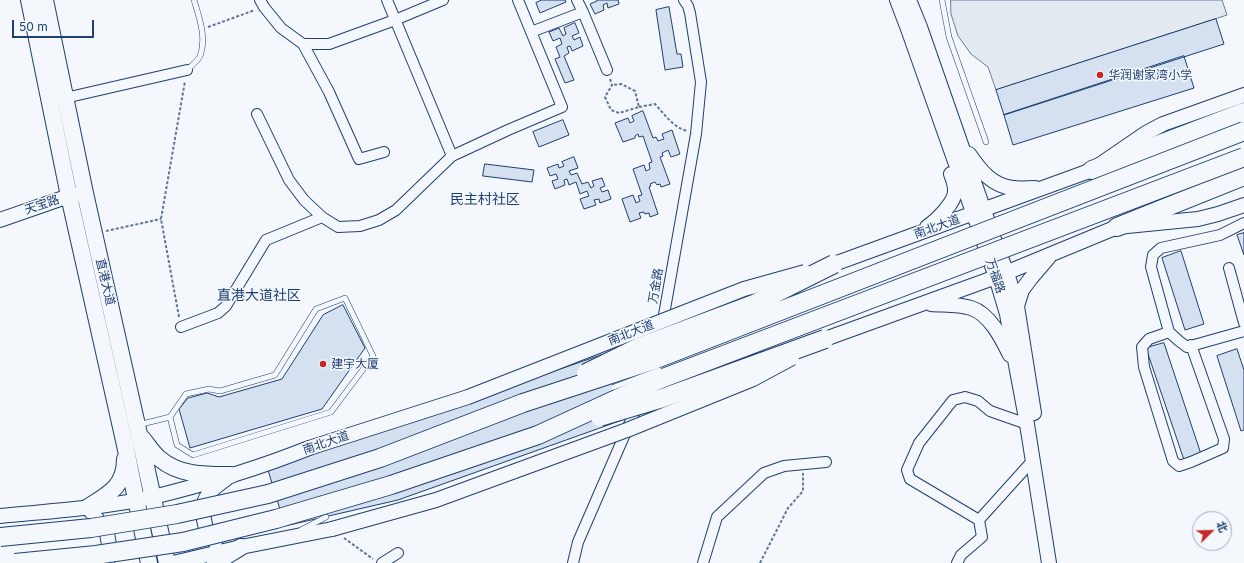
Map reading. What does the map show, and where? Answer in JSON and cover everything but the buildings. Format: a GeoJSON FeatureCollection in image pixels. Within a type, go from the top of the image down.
{"type":"FeatureCollection","features":[{"type":"Feature","properties":{"kind":"highway"},"geometry":{"type":"LineString","coordinates":[[1092,170],[1244,112]]}},
{"type":"Feature","properties":{"kind":"highway","name":"南北大道"},"geometry":{"type":"LineString","coordinates":[[0,537],[91,528],[170,516],[268,494],[380,458],[523,403],[651,361],[1244,132]]}},
{"type":"Feature","properties":{"kind":"highway"},"geometry":{"type":"LineString","coordinates":[[538,435],[658,380],[1244,157]]}},
{"type":"Feature","properties":{"kind":"highway"},"geometry":{"type":"LineString","coordinates":[[1117,227],[1244,176]]}},
{"type":"Feature","properties":{"kind":"highway"},"geometry":{"type":"LineString","coordinates":[[523,403],[639,347],[754,304],[834,264]]}},
{"type":"Feature","properties":{"kind":"highway"},"geometry":{"type":"LineString","coordinates":[[15,563],[96,556],[183,542],[276,519],[391,485],[538,435],[660,399],[825,339]]}},
{"type":"Feature","properties":{"kind":"main road","name":"直港大道"},"geometry":{"type":"LineString","coordinates":[[29,0],[77,194],[149,563]]}},
{"type":"Feature","properties":{"kind":"main road","name":"直港大道"},"geometry":{"type":"LineString","coordinates":[[45,0],[65,98],[77,194],[94,233],[167,563]]}},
{"type":"Feature","properties":{"kind":"main road","name":"万福路"},"geometry":{"type":"LineString","coordinates":[[897,0],[931,94],[979,212]]}},
{"type":"Feature","properties":{"kind":"main road","name":"万福路"},"geometry":{"type":"LineString","coordinates":[[909,0],[959,138],[988,248],[1017,306],[1059,563]]}},
{"type":"Feature","properties":{"kind":"main road"},"geometry":{"type":"LineString","coordinates":[[915,235],[937,219],[953,198],[956,191],[942,149],[931,94]]}},
{"type":"Feature","properties":{"kind":"main road","name":"南北大道"},"geometry":{"type":"LineString","coordinates":[[0,516],[88,507],[153,497],[307,452],[468,397],[744,289],[834,264],[1092,170],[1146,132],[1163,124],[1244,95]]}},
{"type":"Feature","properties":{"kind":"main road"},"geometry":{"type":"LineString","coordinates":[[959,138],[979,169],[993,181],[1012,188],[1047,187]]}},
{"type":"Feature","properties":{"kind":"main road","name":"天宝路"},"geometry":{"type":"LineString","coordinates":[[0,220],[77,194]]}},
{"type":"Feature","properties":{"kind":"main road"},"geometry":{"type":"LineString","coordinates":[[173,563],[241,547],[284,539],[329,523],[436,500],[626,430],[753,379],[825,339],[1001,275],[1117,227],[1198,218],[1218,214],[1244,205]]}},
{"type":"Feature","properties":{"kind":"main road"},"geometry":{"type":"LineString","coordinates":[[1017,306],[1022,290],[1052,254]]}},
{"type":"Feature","properties":{"kind":"main road","name":"万福路"},"geometry":{"type":"LineString","coordinates":[[1001,275],[1049,563]]}},
{"type":"Feature","properties":{"kind":"main road"},"geometry":{"type":"LineString","coordinates":[[924,304],[973,308],[984,316],[997,331],[1016,365]]}},
{"type":"Feature","properties":{"kind":"main road"},"geometry":{"type":"LineString","coordinates":[[138,430],[160,459],[178,470],[198,474],[231,475]]}},
{"type":"Feature","properties":{"kind":"main road"},"geometry":{"type":"LineString","coordinates":[[107,563],[109,545],[107,533],[88,507],[109,494],[120,484],[125,469],[125,446]]}},
{"type":"Feature","properties":{"kind":"main road"},"geometry":{"type":"LineString","coordinates":[[231,475],[207,495],[204,502],[204,521],[205,527],[211,539],[220,545],[241,547]]}},
{"type":"Feature","properties":{"kind":"main road"},"geometry":{"type":"LineString","coordinates":[[215,563],[241,547]]}},
{"type":"Feature","properties":{"kind":"street"},"geometry":{"type":"LineString","coordinates":[[386,0],[452,156]]}},
{"type":"Feature","properties":{"kind":"street"},"geometry":{"type":"LineString","coordinates":[[303,44],[328,44],[395,20],[443,0]]}},
{"type":"Feature","properties":{"kind":"street"},"geometry":{"type":"LineString","coordinates":[[257,114],[289,180],[304,200],[322,217],[338,227],[360,226],[379,220],[396,210],[452,156],[562,107],[518,0]]}},
{"type":"Feature","properties":{"kind":"street"},"geometry":{"type":"LineString","coordinates":[[577,0],[607,70]]}},
{"type":"Feature","properties":{"kind":"street","name":"万金路"},"geometry":{"type":"LineString","coordinates":[[573,563],[578,542],[654,367],[696,134],[701,82],[690,13],[684,0]]}},
{"type":"Feature","properties":{"kind":"street"},"geometry":{"type":"LineString","coordinates":[[262,3],[281,28],[303,44],[329,92],[359,159],[384,152]]}},
{"type":"Feature","properties":{"kind":"street"},"geometry":{"type":"LineString","coordinates":[[531,32],[583,12]]}},
{"type":"Feature","properties":{"kind":"street"},"geometry":{"type":"LineString","coordinates":[[65,98],[187,70]]}},
{"type":"Feature","properties":{"kind":"street"},"geometry":{"type":"LineString","coordinates":[[181,327],[218,313],[226,306],[266,240],[322,217]]}},
{"type":"Feature","properties":{"kind":"street"},"geometry":{"type":"LineString","coordinates":[[1244,222],[1220,235],[1161,248],[1153,255],[1151,267],[1169,332],[1179,341],[1187,346],[1191,346],[1244,331]]}},
{"type":"Feature","properties":{"kind":"street"},"geometry":{"type":"LineString","coordinates":[[1229,268],[1244,323]]}},
{"type":"Feature","properties":{"kind":"street"},"geometry":{"type":"LineString","coordinates":[[1169,332],[1149,339],[1142,346],[1144,367],[1173,461],[1179,466],[1223,448],[1224,439],[1191,346]]}},
{"type":"Feature","properties":{"kind":"street"},"geometry":{"type":"LineString","coordinates":[[956,563],[961,555],[982,537],[979,520],[910,478],[907,470],[919,442],[953,400],[965,396],[978,402],[990,411],[1027,424]]}},
{"type":"Feature","properties":{"kind":"street"},"geometry":{"type":"LineString","coordinates":[[979,520],[1033,460]]}},
{"type":"Feature","properties":{"kind":"street"},"geometry":{"type":"LineString","coordinates":[[703,563],[718,517],[764,473],[784,466],[826,462]]}},
{"type":"Feature","properties":{"kind":"street"},"geometry":{"type":"LineString","coordinates":[[382,563],[398,553]]}},
{"type":"Feature","properties":{"kind":"lane"},"geometry":{"type":"LineString","coordinates":[[187,70],[200,57],[203,44],[202,29],[194,0]]}},
{"type":"Feature","properties":{"kind":"lane"},"geometry":{"type":"LineString","coordinates":[[942,0],[949,37],[986,142]]}},
{"type":"Feature","properties":{"kind":"lane"},"geometry":{"type":"LineString","coordinates":[[138,430],[170,417],[186,394],[209,389],[220,391],[275,375],[316,310],[345,298],[373,356],[331,412],[193,455],[177,445],[170,417]]}},
{"type":"Feature","properties":{"kind":"lane"},"geometry":{"type":"LineString","coordinates":[[654,367],[613,385],[666,368]]}},
{"type":"Feature","properties":{"kind":"path"},"geometry":{"type":"LineString","coordinates":[[202,29],[262,3]]}},
{"type":"Feature","properties":{"kind":"path"},"geometry":{"type":"LineString","coordinates":[[181,327],[161,219],[187,70]]}},
{"type":"Feature","properties":{"kind":"path"},"geometry":{"type":"LineString","coordinates":[[639,107],[635,91],[621,84],[612,85],[606,97],[611,110],[619,113],[655,104],[672,123],[681,129],[696,134]]}},
{"type":"Feature","properties":{"kind":"path"},"geometry":{"type":"LineString","coordinates":[[94,233],[161,219]]}},
{"type":"Feature","properties":{"kind":"path"},"geometry":{"type":"LineString","coordinates":[[760,563],[788,508],[803,491],[803,464]]}},
{"type":"Feature","properties":{"kind":"path"},"geometry":{"type":"LineString","coordinates":[[329,523],[378,563]]}},
{"type":"Feature","properties":{"kind":"shaded area"},"geometry":{"type":"Polygon","coordinates":[[[951,0],[1222,0],[1227,15],[996,90],[988,67],[971,54],[958,36],[951,14],[951,0]]]}},
{"type":"Feature","properties":{"kind":"place","name":"华润谢家湾小学"},"geometry":{"type":"Point","coordinates":[1100,75]}},
{"type":"Feature","properties":{"kind":"place","name":"建宇大厦"},"geometry":{"type":"Point","coordinates":[323,364]}},
{"type":"Feature","properties":{"kind":"district","name":"民主村社区"},"geometry":{"type":"Point","coordinates":[485,200]}},
{"type":"Feature","properties":{"kind":"district","name":"直港大道社区"},"geometry":{"type":"Point","coordinates":[259,296]}}]}
